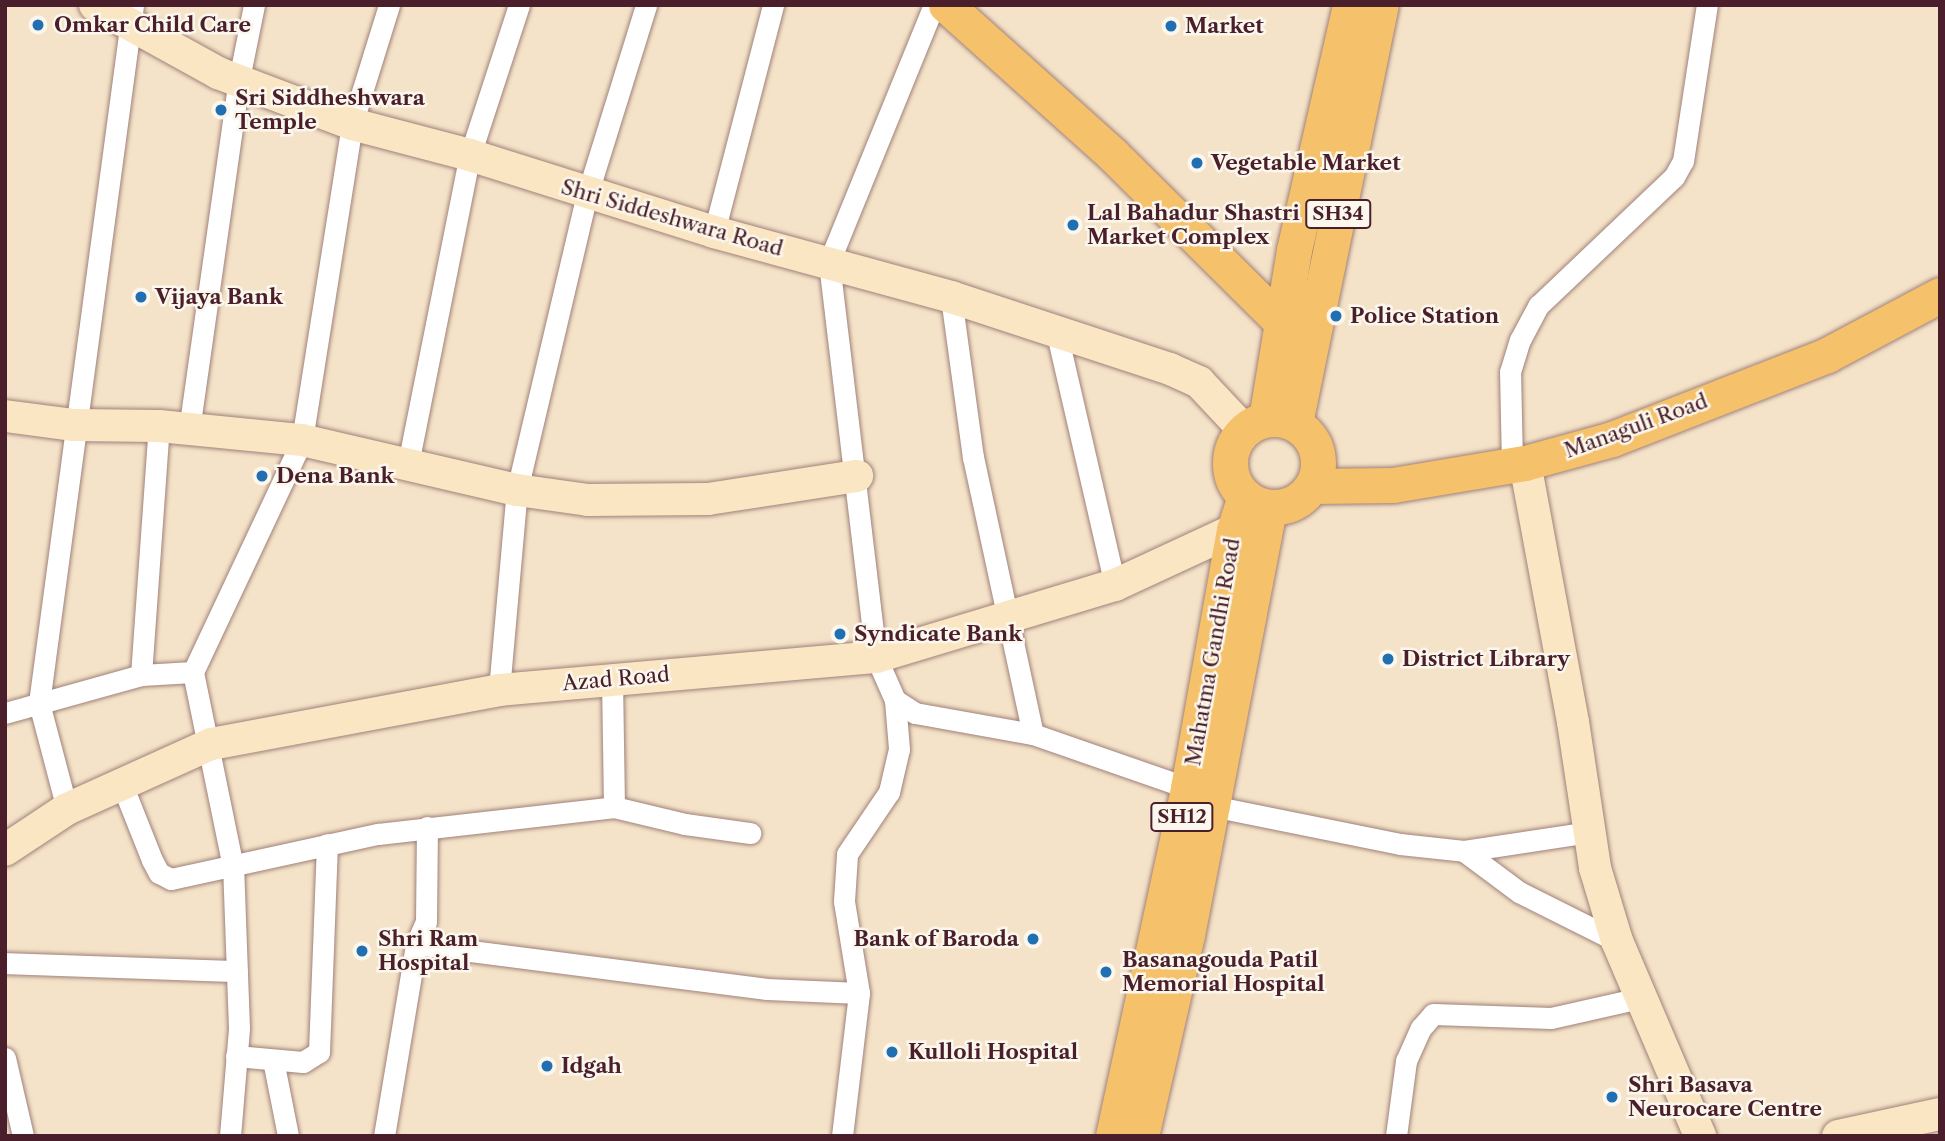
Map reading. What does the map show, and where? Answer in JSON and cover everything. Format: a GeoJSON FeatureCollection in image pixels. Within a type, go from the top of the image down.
{"type":"FeatureCollection","features":[{"type":"Feature","properties":{"kind":"main road"},"geometry":{"type":"LineString","coordinates":[[946,5],[1113,155],[1280,321]]}},
{"type":"Feature","properties":{"kind":"main road","name":"SH34"},"geometry":{"type":"LineString","coordinates":[[1268,424],[1280,321],[1350,5]]}},
{"type":"Feature","properties":{"kind":"main road","name":"SH34"},"geometry":{"type":"LineString","coordinates":[[1257,502],[1237,487],[1229,463],[1268,424],[1381,5]]}},
{"type":"Feature","properties":{"kind":"main road","name":"Managuli Road"},"geometry":{"type":"LineString","coordinates":[[1312,486],[1393,485],[1519,464],[1612,439],[1827,355],[1940,295]]}},
{"type":"Feature","properties":{"kind":"main road"},"geometry":{"type":"LineString","coordinates":[[1257,502],[1286,506],[1312,486],[1319,468],[1317,450],[1268,424]]}},
{"type":"Feature","properties":{"kind":"main road","name":"Mahatma Gandhi Road"},"geometry":{"type":"LineString","coordinates":[[1113,1136],[1200,797],[1234,530],[1257,502]]}},
{"type":"Feature","properties":{"kind":"main road","name":"Mahatma Gandhi Road"},"geometry":{"type":"LineString","coordinates":[[1141,1136],[1200,797],[1257,502]]}},
{"type":"Feature","properties":{"kind":"street","name":"Shri Siddeshwara Road"},"geometry":{"type":"LineString","coordinates":[[95,5],[131,14],[218,72],[352,124],[470,155],[587,195],[714,232],[951,297],[1199,382],[1268,424]]}},
{"type":"Feature","properties":{"kind":"street"},"geometry":{"type":"LineString","coordinates":[[141,675],[174,428],[254,5]]}},
{"type":"Feature","properties":{"kind":"street"},"geometry":{"type":"LineString","coordinates":[[230,1136],[236,1056],[237,971],[233,867],[211,744],[193,672],[302,440],[352,124],[389,5]]}},
{"type":"Feature","properties":{"kind":"street"},"geometry":{"type":"LineString","coordinates":[[408,464],[470,155],[519,5]]}},
{"type":"Feature","properties":{"kind":"street"},"geometry":{"type":"LineString","coordinates":[[499,690],[517,490],[587,195],[646,5]]}},
{"type":"Feature","properties":{"kind":"street"},"geometry":{"type":"LineString","coordinates":[[714,232],[774,5]]}},
{"type":"Feature","properties":{"kind":"street"},"geometry":{"type":"LineString","coordinates":[[842,1136],[859,993],[844,901],[847,854],[889,792],[899,749],[895,700],[876,657],[857,476],[829,262],[934,5]]}},
{"type":"Feature","properties":{"kind":"street"},"geometry":{"type":"LineString","coordinates":[[1700,1136],[1617,942],[1589,832],[1519,464],[1510,372],[1520,340],[1539,305],[1674,177],[1683,161],[1707,5]]}},
{"type":"Feature","properties":{"kind":"street"},"geometry":{"type":"LineString","coordinates":[[67,809],[39,703],[74,425],[131,14]]}},
{"type":"Feature","properties":{"kind":"street"},"geometry":{"type":"LineString","coordinates":[[951,297],[971,444],[1006,620],[1033,734]]}},
{"type":"Feature","properties":{"kind":"street"},"geometry":{"type":"LineString","coordinates":[[1057,334],[1115,585]]}},
{"type":"Feature","properties":{"kind":"street"},"geometry":{"type":"LineString","coordinates":[[5,416],[74,425],[174,428],[302,440],[517,490],[588,500],[708,499],[857,476]]}},
{"type":"Feature","properties":{"kind":"street","name":"Azad Road"},"geometry":{"type":"LineString","coordinates":[[5,850],[67,809],[121,782],[211,744],[499,690],[876,657],[1115,585],[1234,530]]}},
{"type":"Feature","properties":{"kind":"street"},"geometry":{"type":"LineString","coordinates":[[5,713],[141,675],[193,672]]}},
{"type":"Feature","properties":{"kind":"street"},"geometry":{"type":"LineString","coordinates":[[612,679],[614,807]]}},
{"type":"Feature","properties":{"kind":"street"},"geometry":{"type":"LineString","coordinates":[[895,700],[915,713],[1033,734],[1200,797],[1400,844],[1464,851],[1589,832]]}},
{"type":"Feature","properties":{"kind":"street"},"geometry":{"type":"LineString","coordinates":[[121,782],[159,873],[171,880],[185,880],[327,844],[427,827],[614,807],[685,824],[750,833]]}},
{"type":"Feature","properties":{"kind":"street"},"geometry":{"type":"LineString","coordinates":[[384,1136],[416,944],[426,922],[427,827]]}},
{"type":"Feature","properties":{"kind":"street"},"geometry":{"type":"LineString","coordinates":[[236,1056],[303,1062],[319,1052],[327,844]]}},
{"type":"Feature","properties":{"kind":"street"},"geometry":{"type":"LineString","coordinates":[[1464,851],[1519,892],[1617,942]]}},
{"type":"Feature","properties":{"kind":"street"},"geometry":{"type":"LineString","coordinates":[[416,944],[767,989],[859,993]]}},
{"type":"Feature","properties":{"kind":"street"},"geometry":{"type":"LineString","coordinates":[[5,963],[237,971]]}},
{"type":"Feature","properties":{"kind":"street"},"geometry":{"type":"LineString","coordinates":[[1396,1136],[1406,1061],[1421,1028],[1433,1014],[1551,1018],[1640,998]]}},
{"type":"Feature","properties":{"kind":"street"},"geometry":{"type":"LineString","coordinates":[[5,1058],[23,1136]]}},
{"type":"Feature","properties":{"kind":"street"},"geometry":{"type":"LineString","coordinates":[[273,1060],[288,1136]]}},
{"type":"Feature","properties":{"kind":"street"},"geometry":{"type":"LineString","coordinates":[[1839,1136],[1940,1115]]}},
{"type":"Feature","properties":{"kind":"place","name":"Omkar Child Care"},"geometry":{"type":"Point","coordinates":[38,25]}},
{"type":"Feature","properties":{"kind":"place","name":"Market"},"geometry":{"type":"Point","coordinates":[1171,26]}},
{"type":"Feature","properties":{"kind":"place","name":"Sri Siddheshwara Temple"},"geometry":{"type":"Point","coordinates":[221,110]}},
{"type":"Feature","properties":{"kind":"place","name":"Vegetable Market"},"geometry":{"type":"Point","coordinates":[1197,163]}},
{"type":"Feature","properties":{"kind":"place","name":"Lal Bahadur Shastri Market Complex"},"geometry":{"type":"Point","coordinates":[1073,225]}},
{"type":"Feature","properties":{"kind":"place","name":"Vijaya Bank"},"geometry":{"type":"Point","coordinates":[141,297]}},
{"type":"Feature","properties":{"kind":"place","name":"Police Station"},"geometry":{"type":"Point","coordinates":[1336,316]}},
{"type":"Feature","properties":{"kind":"place","name":"Dena Bank"},"geometry":{"type":"Point","coordinates":[262,476]}},
{"type":"Feature","properties":{"kind":"place","name":"Syndicate Bank"},"geometry":{"type":"Point","coordinates":[840,634]}},
{"type":"Feature","properties":{"kind":"place","name":"District Library"},"geometry":{"type":"Point","coordinates":[1388,659]}},
{"type":"Feature","properties":{"kind":"place","name":"Bank of Baroda"},"geometry":{"type":"Point","coordinates":[1033,939]}},
{"type":"Feature","properties":{"kind":"place","name":"Shri Ram Hospital"},"geometry":{"type":"Point","coordinates":[362,951]}},
{"type":"Feature","properties":{"kind":"place","name":"Basanagouda Patil Memorial Hospital"},"geometry":{"type":"Point","coordinates":[1106,972]}},
{"type":"Feature","properties":{"kind":"place","name":"Kulloli Hospital"},"geometry":{"type":"Point","coordinates":[892,1052]}},
{"type":"Feature","properties":{"kind":"place","name":"Idgah"},"geometry":{"type":"Point","coordinates":[547,1066]}},
{"type":"Feature","properties":{"kind":"place","name":"Shri Basava Neurocare Centre"},"geometry":{"type":"Point","coordinates":[1612,1097]}}]}
